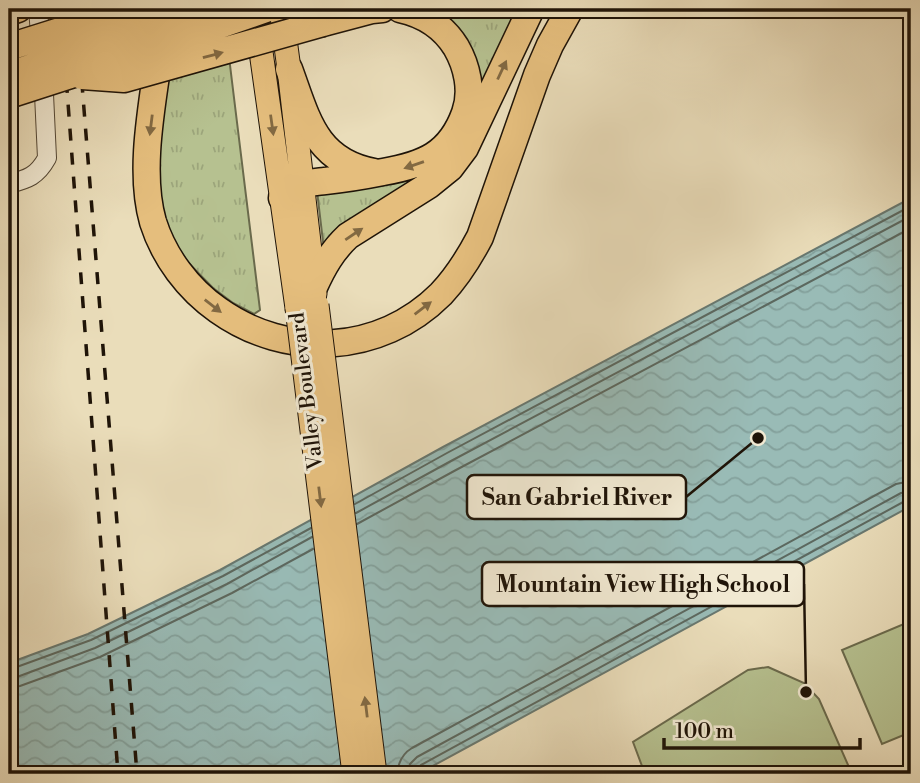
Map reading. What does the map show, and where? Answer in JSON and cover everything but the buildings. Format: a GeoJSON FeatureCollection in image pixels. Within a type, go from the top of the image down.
{"type":"FeatureCollection","features":[{"type":"Feature","properties":{"kind":"highway"},"geometry":{"type":"LineString","coordinates":[[9,12],[18,9]]}},
{"type":"Feature","properties":{"kind":"highway"},"geometry":{"type":"LineString","coordinates":[[9,47],[130,9]]}},
{"type":"Feature","properties":{"kind":"highway"},"geometry":{"type":"LineString","coordinates":[[165,9],[147,159],[149,201],[153,222],[161,241],[185,279],[198,294],[225,315],[261,334],[315,344],[358,340],[399,324],[420,312],[456,277],[480,237],[537,75],[570,9]]}},
{"type":"Feature","properties":{"kind":"highway"},"geometry":{"type":"LineString","coordinates":[[9,65],[174,9]]}},
{"type":"Feature","properties":{"kind":"highway"},"geometry":{"type":"LineString","coordinates":[[9,75],[202,9]]}},
{"type":"Feature","properties":{"kind":"highway"},"geometry":{"type":"LineString","coordinates":[[9,95],[266,9]]}},
{"type":"Feature","properties":{"kind":"highway"},"geometry":{"type":"LineString","coordinates":[[69,75],[124,79],[382,9]]}},
{"type":"Feature","properties":{"kind":"highway"},"geometry":{"type":"LineString","coordinates":[[292,191],[408,168],[435,155],[460,127],[467,99],[467,74],[462,57],[441,28],[414,12],[400,9]]}},
{"type":"Feature","properties":{"kind":"highway"},"geometry":{"type":"LineString","coordinates":[[310,300],[327,259],[348,236],[429,185],[450,168],[465,148],[531,9]]}},
{"type":"Feature","properties":{"kind":"highway"},"geometry":{"type":"LineString","coordinates":[[289,69],[305,114],[318,140],[349,165],[379,173]]}},
{"type":"Feature","properties":{"kind":"main road","name":"Valley Boulevard"},"geometry":{"type":"LineString","coordinates":[[256,9],[292,191],[310,300],[375,774]]}},
{"type":"Feature","properties":{"kind":"main road","name":"Valley Boulevard"},"geometry":{"type":"LineString","coordinates":[[281,9],[289,69],[292,191]]}},
{"type":"Feature","properties":{"kind":"main road","name":"Valley Boulevard"},"geometry":{"type":"LineString","coordinates":[[310,300],[354,774]]}},
{"type":"Feature","properties":{"kind":"street"},"geometry":{"type":"LineString","coordinates":[[9,184],[32,176],[47,158],[38,9]]}},
{"type":"Feature","properties":{"kind":"green space"},"geometry":{"type":"Polygon","coordinates":[[[425,9],[522,9],[459,144],[324,250],[317,191],[405,178],[471,105],[425,9]]]}},
{"type":"Feature","properties":{"kind":"green space"},"geometry":{"type":"Polygon","coordinates":[[[229,57],[260,310],[254,314],[213,288],[172,246],[154,187],[167,71],[229,57]]]}},
{"type":"Feature","properties":{"kind":"green space"},"geometry":{"type":"Polygon","coordinates":[[[911,621],[911,732],[882,744],[842,650],[911,621]]]}},
{"type":"Feature","properties":{"kind":"green space"},"geometry":{"type":"Polygon","coordinates":[[[768,667],[804,683],[819,699],[852,774],[645,774],[633,742],[748,670],[768,667]]]}},
{"type":"Feature","properties":{"kind":"water"},"geometry":{"type":"Polygon","coordinates":[[[911,198],[911,506],[418,774],[9,774],[9,663],[88,634],[220,570],[443,447],[911,198]]]}},
{"type":"Feature","properties":{"kind":"railway"},"geometry":{"type":"LineString","coordinates":[[61,9],[118,774]]}},
{"type":"Feature","properties":{"kind":"railway"},"geometry":{"type":"LineString","coordinates":[[76,9],[137,774]]}},
{"type":"Feature","properties":{"kind":"place","name":"San Gabriel River"},"geometry":{"type":"Point","coordinates":[758,438]}},
{"type":"Feature","properties":{"kind":"place","name":"Mountain View High School"},"geometry":{"type":"Point","coordinates":[806,692]}}]}
